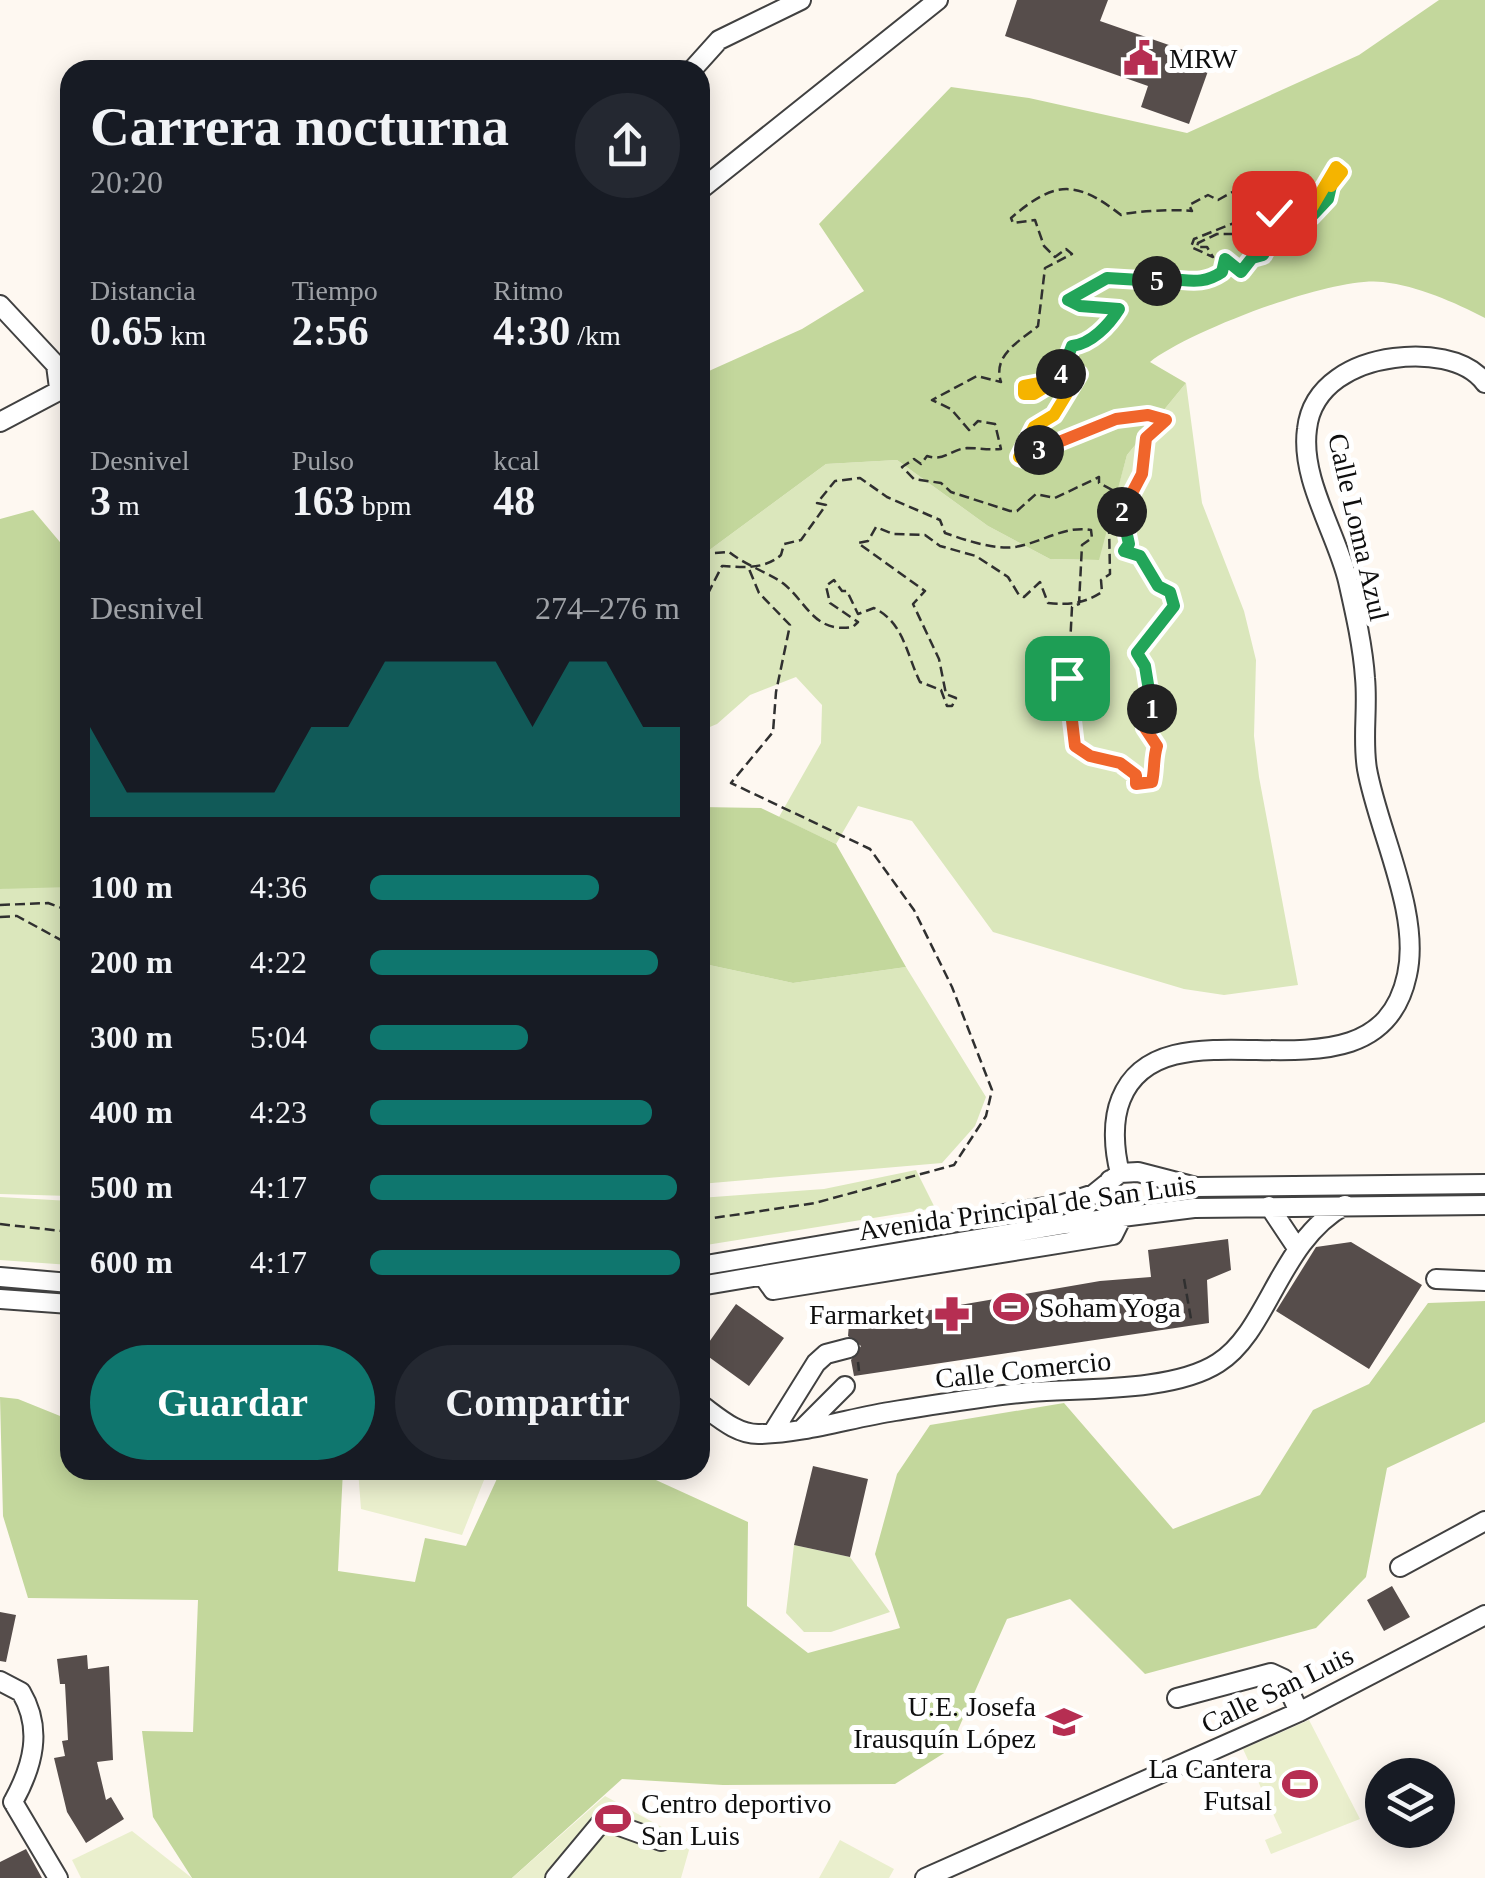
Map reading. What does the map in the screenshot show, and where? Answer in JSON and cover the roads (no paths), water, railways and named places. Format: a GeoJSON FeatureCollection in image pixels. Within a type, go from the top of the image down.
{"type":"FeatureCollection","features":[{"type":"Feature","properties":{"kind":"street"},"geometry":{"type":"LineString","coordinates":[[701,60],[720,40],[801,0]]}},
{"type":"Feature","properties":{"kind":"street"},"geometry":{"type":"LineString","coordinates":[[710,182],[938,0]]}},
{"type":"Feature","properties":{"kind":"street"},"geometry":{"type":"LineString","coordinates":[[0,305],[60,361]]}},
{"type":"Feature","properties":{"kind":"street","name":"Calle Loma Azul"},"geometry":{"type":"LineString","coordinates":[[1123,1215],[1108,1200],[1115,1176],[1118,1108],[1124,1091],[1146,1067],[1188,1050],[1314,1050],[1339,1044],[1369,1031],[1401,994],[1411,944],[1368,771],[1362,735],[1365,679],[1348,580],[1322,506],[1307,448],[1307,427],[1313,410],[1336,378],[1377,361],[1400,357],[1447,361],[1465,366],[1485,382]]}},
{"type":"Feature","properties":{"kind":"street"},"geometry":{"type":"LineString","coordinates":[[0,422],[60,388]]}},
{"type":"Feature","properties":{"kind":"street","name":"Avenida Principal de San Luis"},"geometry":{"type":"LineString","coordinates":[[710,1264],[1083,1200],[1115,1176],[1143,1172],[1196,1187],[1485,1184]]}},
{"type":"Feature","properties":{"kind":"street","name":"Calle Comercio"},"geometry":{"type":"LineString","coordinates":[[710,1411],[742,1432],[773,1432],[1008,1395],[1108,1388],[1192,1374],[1216,1365],[1233,1351],[1297,1248],[1320,1221],[1344,1205]]}},
{"type":"Feature","properties":{"kind":"street"},"geometry":{"type":"LineString","coordinates":[[1269,1206],[1297,1248]]}},
{"type":"Feature","properties":{"kind":"street","name":"Avenida Principal de San Luis"},"geometry":{"type":"LineString","coordinates":[[710,1284],[1123,1215],[1269,1206],[1485,1206]]}},
{"type":"Feature","properties":{"kind":"street"},"geometry":{"type":"LineString","coordinates":[[0,1277],[60,1281]]}},
{"type":"Feature","properties":{"kind":"street"},"geometry":{"type":"LineString","coordinates":[[1436,1280],[1485,1281]]}},
{"type":"Feature","properties":{"kind":"street"},"geometry":{"type":"LineString","coordinates":[[0,1299],[60,1303]]}},
{"type":"Feature","properties":{"kind":"street"},"geometry":{"type":"LineString","coordinates":[[773,1432],[816,1363],[826,1354],[850,1348]]}},
{"type":"Feature","properties":{"kind":"street"},"geometry":{"type":"LineString","coordinates":[[803,1428],[845,1386]]}},
{"type":"Feature","properties":{"kind":"street"},"geometry":{"type":"LineString","coordinates":[[1400,1567],[1485,1522]]}},
{"type":"Feature","properties":{"kind":"street","name":"Calle San Luis"},"geometry":{"type":"LineString","coordinates":[[925,1878],[1299,1712],[1485,1616]]}},
{"type":"Feature","properties":{"kind":"street"},"geometry":{"type":"LineString","coordinates":[[1177,1698],[1271,1672],[1284,1679],[1299,1712]]}},
{"type":"Feature","properties":{"kind":"street"},"geometry":{"type":"LineString","coordinates":[[0,1681],[22,1692],[36,1726],[24,1782],[6,1801],[58,1878]]}},
{"type":"Feature","properties":{"kind":"street"},"geometry":{"type":"LineString","coordinates":[[555,1878],[600,1824],[612,1823],[661,1841]]}},
{"type":"Feature","properties":{"kind":"tunnel"},"geometry":{"type":"LineString","coordinates":[[815,1355],[833,1373]]}},
{"type":"Feature","properties":{"kind":"place","name":"MRW"},"geometry":{"type":"Point","coordinates":[1141,58]}},
{"type":"Feature","properties":{"kind":"place","name":"Soham Yoga"},"geometry":{"type":"Point","coordinates":[1011,1307]}},
{"type":"Feature","properties":{"kind":"place","name":"Farmarket"},"geometry":{"type":"Point","coordinates":[952,1314]}},
{"type":"Feature","properties":{"kind":"place","name":"U.E. Josefa Irausquín López"},"geometry":{"type":"Point","coordinates":[1064,1722]}},
{"type":"Feature","properties":{"kind":"place","name":"La Cantera Futsal"},"geometry":{"type":"Point","coordinates":[1300,1784]}},
{"type":"Feature","properties":{"kind":"place","name":"Centro deportivo San Luis"},"geometry":{"type":"Point","coordinates":[613,1819]}}]}
